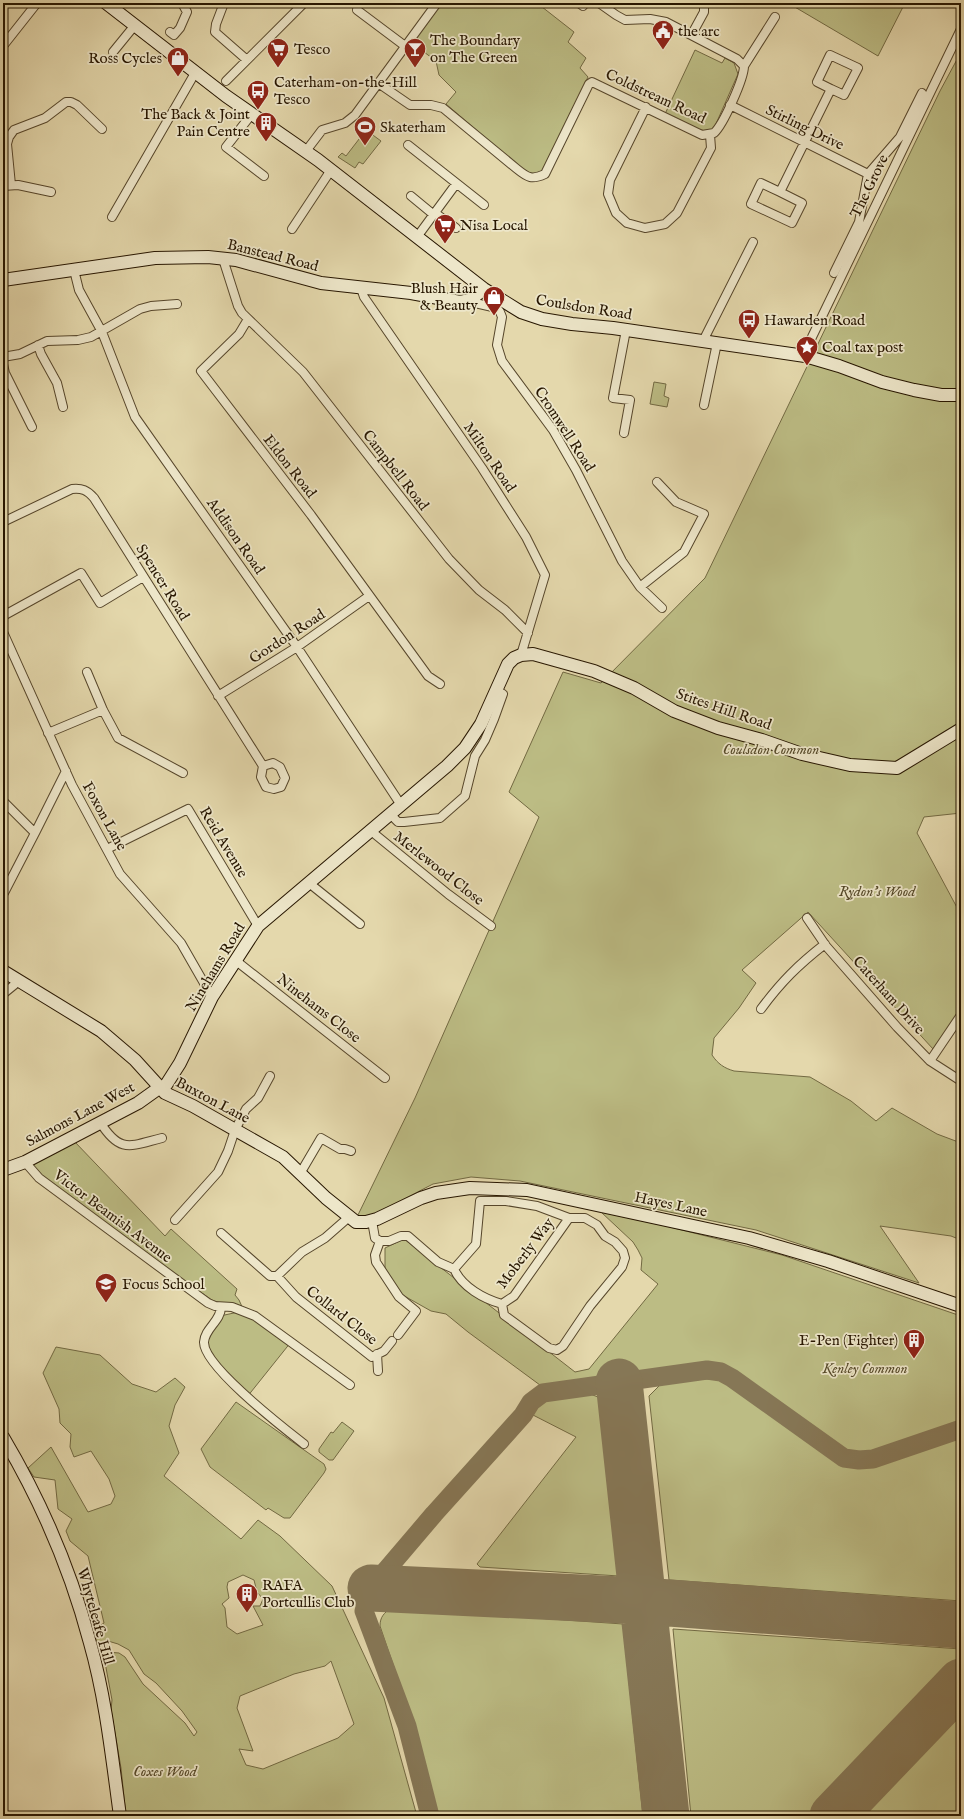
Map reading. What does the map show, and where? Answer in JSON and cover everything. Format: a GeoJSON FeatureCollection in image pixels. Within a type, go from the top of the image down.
{"type":"FeatureCollection","features":[{"type":"Feature","properties":{"kind":"street"},"geometry":{"type":"LineString","coordinates":[[3,46],[37,3]]}},
{"type":"Feature","properties":{"kind":"street","name":"Coulsdon Road"},"geometry":{"type":"LineString","coordinates":[[106,3],[195,73],[251,114],[306,151],[484,289],[521,312],[542,319],[572,324],[626,330],[805,356],[839,366],[882,382],[941,395],[961,395]]}},
{"type":"Feature","properties":{"kind":"street"},"geometry":{"type":"LineString","coordinates":[[170,32],[174,35],[180,28],[187,12],[182,3]]}},
{"type":"Feature","properties":{"kind":"street"},"geometry":{"type":"LineString","coordinates":[[224,3],[216,24],[215,32],[247,60]]}},
{"type":"Feature","properties":{"kind":"street"},"geometry":{"type":"LineString","coordinates":[[226,81],[304,3]]}},
{"type":"Feature","properties":{"kind":"street"},"geometry":{"type":"LineString","coordinates":[[306,151],[322,130],[345,123],[355,115],[437,3]]}},
{"type":"Feature","properties":{"kind":"street"},"geometry":{"type":"LineString","coordinates":[[579,3],[583,6],[585,3]]}},
{"type":"Feature","properties":{"kind":"street"},"geometry":{"type":"LineString","coordinates":[[599,3],[625,20],[650,18],[692,34],[737,59],[744,66]]}},
{"type":"Feature","properties":{"kind":"street"},"geometry":{"type":"LineString","coordinates":[[692,34],[704,12],[704,3]]}},
{"type":"Feature","properties":{"kind":"street"},"geometry":{"type":"LineString","coordinates":[[357,10],[405,46]]}},
{"type":"Feature","properties":{"kind":"street","name":"Coldstream Road"},"geometry":{"type":"LineString","coordinates":[[378,83],[410,105],[431,104],[443,108],[517,170],[527,177],[536,178],[545,174],[589,84],[595,82],[702,135],[710,135],[717,131],[744,76],[744,66],[775,17]]}},
{"type":"Feature","properties":{"kind":"street"},"geometry":{"type":"LineString","coordinates":[[113,52],[134,25]]}},
{"type":"Feature","properties":{"kind":"street","name":"The Grove"},"geometry":{"type":"LineString","coordinates":[[805,356],[812,336],[961,29]]}},
{"type":"Feature","properties":{"kind":"street"},"geometry":{"type":"LineString","coordinates":[[830,54],[858,68],[844,95],[831,89],[817,82],[830,54]]}},
{"type":"Feature","properties":{"kind":"street"},"geometry":{"type":"LineString","coordinates":[[112,217],[195,73]]}},
{"type":"Feature","properties":{"kind":"street"},"geometry":{"type":"LineString","coordinates":[[780,192],[831,89]]}},
{"type":"Feature","properties":{"kind":"street"},"geometry":{"type":"LineString","coordinates":[[834,273],[859,222],[868,174],[900,137],[922,93]]}},
{"type":"Feature","properties":{"kind":"street"},"geometry":{"type":"LineString","coordinates":[[51,192],[18,185],[7,186],[7,144],[9,137],[14,130],[45,118],[66,102],[71,102],[77,105],[102,129]]}},
{"type":"Feature","properties":{"kind":"street","name":"Stirling Drive"},"geometry":{"type":"LineString","coordinates":[[730,106],[868,174]]}},
{"type":"Feature","properties":{"kind":"street"},"geometry":{"type":"LineString","coordinates":[[646,107],[610,180],[608,194],[616,213],[627,223],[645,228],[665,224],[677,213],[711,148],[710,135]]}},
{"type":"Feature","properties":{"kind":"street"},"geometry":{"type":"LineString","coordinates":[[251,114],[226,147],[264,176]]}},
{"type":"Feature","properties":{"kind":"street"},"geometry":{"type":"LineString","coordinates":[[408,145],[456,184],[484,204]]}},
{"type":"Feature","properties":{"kind":"street"},"geometry":{"type":"LineString","coordinates":[[292,229],[331,170]]}},
{"type":"Feature","properties":{"kind":"street"},"geometry":{"type":"LineString","coordinates":[[761,183],[780,192],[802,203],[792,223],[751,204],[761,183]]}},
{"type":"Feature","properties":{"kind":"street"},"geometry":{"type":"LineString","coordinates":[[417,237],[456,184]]}},
{"type":"Feature","properties":{"kind":"street"},"geometry":{"type":"LineString","coordinates":[[411,196],[434,214],[456,228]]}},
{"type":"Feature","properties":{"kind":"street"},"geometry":{"type":"LineString","coordinates":[[703,341],[753,242]]}},
{"type":"Feature","properties":{"kind":"street","name":"Banstead Road"},"geometry":{"type":"LineString","coordinates":[[3,280],[155,258],[208,257],[236,260],[321,283],[411,293],[460,302],[470,300]]}},
{"type":"Feature","properties":{"kind":"street"},"geometry":{"type":"LineString","coordinates":[[223,259],[238,306],[248,319]]}},
{"type":"Feature","properties":{"kind":"street","name":"Addison Road"},"geometry":{"type":"LineString","coordinates":[[74,270],[79,290],[102,332],[135,417],[297,647],[401,805]]}},
{"type":"Feature","properties":{"kind":"street","name":"Milton Road"},"geometry":{"type":"LineString","coordinates":[[361,288],[364,297],[526,537],[545,575],[521,655]]}},
{"type":"Feature","properties":{"kind":"street"},"geometry":{"type":"LineString","coordinates":[[470,300],[484,289]]}},
{"type":"Feature","properties":{"kind":"street","name":"Cromwell Road"},"geometry":{"type":"LineString","coordinates":[[470,300],[475,303],[496,308],[500,312],[502,317],[497,345],[502,361],[553,430],[576,470],[622,561],[640,587]]}},
{"type":"Feature","properties":{"kind":"street"},"geometry":{"type":"LineString","coordinates":[[3,357],[20,354],[38,344],[56,340],[78,340],[91,337],[140,309],[177,304]]}},
{"type":"Feature","properties":{"kind":"street","name":"Eldon Road"},"geometry":{"type":"LineString","coordinates":[[248,319],[239,334],[201,371],[311,515],[428,676],[440,684]]}},
{"type":"Feature","properties":{"kind":"street","name":"Campbell Road"},"geometry":{"type":"LineString","coordinates":[[248,319],[303,372],[449,560],[478,590],[505,610],[528,633]]}},
{"type":"Feature","properties":{"kind":"street"},"geometry":{"type":"LineString","coordinates":[[624,433],[630,400],[613,398],[626,330]]}},
{"type":"Feature","properties":{"kind":"street"},"geometry":{"type":"LineString","coordinates":[[704,405],[717,343]]}},
{"type":"Feature","properties":{"kind":"street"},"geometry":{"type":"LineString","coordinates":[[38,344],[41,354],[57,382],[63,407]]}},
{"type":"Feature","properties":{"kind":"street"},"geometry":{"type":"LineString","coordinates":[[3,364],[5,373],[32,427]]}},
{"type":"Feature","properties":{"kind":"street"},"geometry":{"type":"LineString","coordinates":[[657,482],[676,502],[704,514],[684,552],[640,587],[662,608]]}},
{"type":"Feature","properties":{"kind":"street","name":"Spencer Road"},"geometry":{"type":"LineString","coordinates":[[3,522],[72,489],[82,488],[88,491],[94,498],[263,766]]}},
{"type":"Feature","properties":{"kind":"street"},"geometry":{"type":"LineString","coordinates":[[3,616],[81,573],[100,603],[143,577]]}},
{"type":"Feature","properties":{"kind":"street","name":"Gordon Road"},"geometry":{"type":"LineString","coordinates":[[218,696],[297,647],[369,596]]}},
{"type":"Feature","properties":{"kind":"street","name":"Foxon Lane"},"geometry":{"type":"LineString","coordinates":[[3,632],[66,771],[120,874],[181,943],[212,996]]}},
{"type":"Feature","properties":{"kind":"street","name":"Stites Hill Road"},"geometry":{"type":"LineString","coordinates":[[521,655],[533,654],[594,671],[634,688],[674,711],[718,728],[762,740],[802,754],[850,766],[896,768],[961,729]]}},
{"type":"Feature","properties":{"kind":"street","name":"Ninehams Road"},"geometry":{"type":"LineString","coordinates":[[159,1088],[166,1084],[173,1076],[212,996],[258,926],[391,815],[447,766],[464,748],[481,724],[508,664],[514,658],[521,655]]}},
{"type":"Feature","properties":{"kind":"street"},"geometry":{"type":"LineString","coordinates":[[88,672],[103,710],[118,738],[183,773]]}},
{"type":"Feature","properties":{"kind":"street"},"geometry":{"type":"LineString","coordinates":[[391,815],[398,822],[440,818],[465,796],[475,756],[491,726],[503,694],[496,690]]}},
{"type":"Feature","properties":{"kind":"street"},"geometry":{"type":"LineString","coordinates":[[48,733],[103,710]]}},
{"type":"Feature","properties":{"kind":"street"},"geometry":{"type":"LineString","coordinates":[[4,893],[66,771]]}},
{"type":"Feature","properties":{"kind":"street"},"geometry":{"type":"LineString","coordinates":[[3,801],[35,833]]}},
{"type":"Feature","properties":{"kind":"street","name":"Reid Avenue"},"geometry":{"type":"LineString","coordinates":[[107,849],[188,809],[258,926]]}},
{"type":"Feature","properties":{"kind":"street","name":"Merlewood Close"},"geometry":{"type":"LineString","coordinates":[[371,831],[448,894],[491,926]]}},
{"type":"Feature","properties":{"kind":"street"},"geometry":{"type":"LineString","coordinates":[[308,883],[360,924]]}},
{"type":"Feature","properties":{"kind":"street","name":"Caterham Drive"},"geometry":{"type":"LineString","coordinates":[[807,918],[825,944],[897,1027],[930,1060],[961,1081]]}},
{"type":"Feature","properties":{"kind":"street"},"geometry":{"type":"LineString","coordinates":[[761,1009],[783,980],[803,961],[825,944]]}},
{"type":"Feature","properties":{"kind":"street","name":"Ninehams Close"},"geometry":{"type":"LineString","coordinates":[[235,960],[385,1078]]}},
{"type":"Feature","properties":{"kind":"street","name":"Buxton Lane"},"geometry":{"type":"LineString","coordinates":[[3,971],[101,1031],[135,1060],[165,1093],[192,1106],[283,1157],[301,1172],[326,1198],[356,1222],[372,1221]]}},
{"type":"Feature","properties":{"kind":"street"},"geometry":{"type":"LineString","coordinates":[[3,994],[19,981]]}},
{"type":"Feature","properties":{"kind":"street"},"geometry":{"type":"LineString","coordinates":[[930,1060],[961,1015]]}},
{"type":"Feature","properties":{"kind":"street"},"geometry":{"type":"LineString","coordinates":[[175,1220],[218,1172],[228,1151],[235,1130],[246,1109],[258,1098],[270,1076]]}},
{"type":"Feature","properties":{"kind":"street","name":"Salmons Lane West"},"geometry":{"type":"LineString","coordinates":[[3,1170],[20,1164],[138,1103],[159,1088]]}},
{"type":"Feature","properties":{"kind":"street"},"geometry":{"type":"LineString","coordinates":[[100,1122],[109,1137],[126,1145],[135,1145],[162,1138]]}},
{"type":"Feature","properties":{"kind":"street"},"geometry":{"type":"LineString","coordinates":[[301,1172],[321,1138],[340,1149],[345,1148],[351,1151]]}},
{"type":"Feature","properties":{"kind":"street","name":"Salmons Lane West"},"geometry":{"type":"LineString","coordinates":[[3,1178],[20,1164]]}},
{"type":"Feature","properties":{"kind":"street","name":"Victor Beamish Avenue"},"geometry":{"type":"LineString","coordinates":[[20,1164],[180,1283],[208,1302],[215,1306],[232,1307],[255,1316],[350,1385]]}},
{"type":"Feature","properties":{"kind":"street","name":"Hayes Lane"},"geometry":{"type":"LineString","coordinates":[[372,1221],[436,1193],[470,1188],[500,1188],[536,1192],[749,1238],[828,1261],[961,1306]]}},
{"type":"Feature","properties":{"kind":"street"},"geometry":{"type":"LineString","coordinates":[[372,1221],[375,1238],[380,1241],[389,1241],[401,1236],[408,1236],[438,1262],[454,1269],[458,1278],[488,1300],[502,1304],[504,1315],[548,1348],[557,1350],[564,1346],[590,1306],[622,1267],[625,1258],[619,1247],[605,1236],[597,1225],[585,1218],[569,1218],[537,1206],[506,1201],[480,1201],[476,1244],[454,1269]]}},
{"type":"Feature","properties":{"kind":"street"},"geometry":{"type":"LineString","coordinates":[[220,1233],[270,1276],[277,1276],[302,1252],[325,1238],[349,1217]]}},
{"type":"Feature","properties":{"kind":"street","name":"Moberly Way"},"geometry":{"type":"LineString","coordinates":[[502,1304],[514,1296],[569,1218]]}},
{"type":"Feature","properties":{"kind":"street","name":"Collard Close"},"geometry":{"type":"LineString","coordinates":[[277,1276],[296,1297],[372,1357],[384,1351],[416,1310],[399,1297],[376,1262],[375,1255],[380,1241]]}},
{"type":"Feature","properties":{"kind":"street"},"geometry":{"type":"LineString","coordinates":[[221,1307],[220,1316],[206,1336],[204,1344],[208,1352],[227,1378],[277,1423],[304,1444]]}},
{"type":"Feature","properties":{"kind":"street"},"geometry":{"type":"LineString","coordinates":[[376,1354],[378,1371]]}},
{"type":"Feature","properties":{"kind":"street","name":"Whyteleafe Hill"},"geometry":{"type":"LineString","coordinates":[[3,1437],[38,1502],[72,1585],[86,1629],[104,1710],[120,1816]]}},
{"type":"Feature","properties":{"kind":"green space"},"geometry":{"type":"Polygon","coordinates":[[[441,3],[537,3],[574,32],[568,42],[586,58],[580,68],[588,77],[543,171],[533,174],[523,170],[446,104],[456,92],[439,75],[436,61],[412,43],[441,3]]]}},
{"type":"Feature","properties":{"kind":"green space"},"geometry":{"type":"Polygon","coordinates":[[[788,3],[905,3],[878,56],[788,3]]]}},
{"type":"Feature","properties":{"kind":"green space"},"geometry":{"type":"Polygon","coordinates":[[[695,50],[722,63],[725,58],[734,63],[738,74],[715,126],[712,130],[705,132],[665,114],[695,50]]]}},
{"type":"Feature","properties":{"kind":"green space","name":"Coulsdon Common"},"geometry":{"type":"Polygon","coordinates":[[[961,52],[961,813],[924,817],[917,833],[961,915],[961,1009],[933,1049],[808,912],[742,970],[756,983],[739,1008],[714,1038],[712,1055],[722,1065],[734,1071],[810,1077],[851,1101],[876,1121],[892,1108],[937,1134],[961,1143],[961,1240],[951,1236],[880,1226],[919,1283],[756,1230],[520,1181],[471,1177],[433,1184],[375,1214],[363,1218],[357,1217],[415,1098],[539,817],[509,792],[563,672],[601,683],[705,578],[940,91],[961,52]]]}},
{"type":"Feature","properties":{"kind":"green space","name":"Skaterham"},"geometry":{"type":"Polygon","coordinates":[[[366,130],[381,141],[363,164],[359,162],[355,168],[338,157],[342,153],[346,156],[366,130]]]}},
{"type":"Feature","properties":{"kind":"green space"},"geometry":{"type":"Polygon","coordinates":[[[654,382],[666,384],[664,396],[669,398],[667,407],[650,404],[654,382]]]}},
{"type":"Feature","properties":{"kind":"green space"},"geometry":{"type":"Polygon","coordinates":[[[74,1141],[165,1236],[171,1229],[237,1289],[235,1295],[244,1311],[291,1342],[247,1397],[227,1378],[204,1344],[220,1316],[243,1311],[212,1300],[183,1280],[44,1177],[32,1165],[74,1141]]]}},
{"type":"Feature","properties":{"kind":"green space","name":"Kenley Common"},"geometry":{"type":"Polygon","coordinates":[[[601,1212],[666,1226],[782,1255],[961,1316],[961,1424],[873,1454],[844,1453],[723,1368],[707,1366],[544,1388],[446,1314],[431,1311],[399,1293],[385,1268],[385,1248],[404,1239],[575,1372],[589,1369],[658,1284],[641,1270],[642,1258],[633,1242],[601,1212]]]}},
{"type":"Feature","properties":{"kind":"green space","name":"Coxes Wood"},"geometry":{"type":"Polygon","coordinates":[[[56,1347],[100,1355],[132,1384],[156,1392],[175,1378],[185,1387],[175,1405],[169,1426],[179,1453],[164,1476],[241,1539],[258,1520],[280,1536],[332,1586],[384,1698],[417,1816],[126,1816],[121,1768],[111,1710],[112,1700],[104,1657],[107,1652],[119,1653],[125,1657],[143,1684],[185,1723],[194,1736],[197,1732],[182,1711],[156,1683],[144,1674],[129,1650],[108,1641],[96,1644],[95,1629],[104,1623],[88,1556],[70,1541],[66,1531],[72,1519],[58,1509],[55,1480],[34,1477],[28,1468],[51,1447],[88,1512],[111,1504],[115,1496],[109,1479],[91,1451],[74,1457],[70,1447],[71,1434],[60,1423],[59,1409],[43,1373],[56,1347]],[[243,1575],[228,1582],[227,1587],[229,1598],[222,1604],[225,1608],[227,1627],[237,1634],[263,1625],[253,1606],[260,1606],[263,1599],[257,1592],[254,1580],[243,1575]],[[331,1661],[325,1666],[294,1674],[240,1696],[237,1708],[253,1751],[239,1749],[246,1765],[263,1769],[338,1738],[354,1724],[331,1661]]]}},
{"type":"Feature","properties":{"kind":"green space"},"geometry":{"type":"Polygon","coordinates":[[[704,1379],[719,1379],[839,1464],[860,1466],[876,1465],[961,1436],[961,1601],[669,1580],[649,1396],[661,1384],[704,1379]]]}},
{"type":"Feature","properties":{"kind":"green space"},"geometry":{"type":"Polygon","coordinates":[[[585,1392],[598,1397],[602,1405],[619,1576],[480,1567],[477,1564],[576,1437],[531,1414],[543,1399],[585,1392]]]}},
{"type":"Feature","properties":{"kind":"green space"},"geometry":{"type":"Polygon","coordinates":[[[236,1402],[324,1464],[326,1469],[324,1473],[290,1518],[284,1518],[268,1508],[266,1510],[210,1467],[201,1449],[236,1402]]]}},
{"type":"Feature","properties":{"kind":"green space"},"geometry":{"type":"Polygon","coordinates":[[[342,1422],[354,1431],[333,1460],[329,1460],[319,1452],[319,1449],[331,1432],[333,1433],[342,1422]]]}},
{"type":"Feature","properties":{"kind":"green space"},"geometry":{"type":"Polygon","coordinates":[[[391,1608],[623,1624],[643,1816],[436,1816],[403,1694],[380,1626],[383,1616],[391,1608]]]}},
{"type":"Feature","properties":{"kind":"green space"},"geometry":{"type":"Polygon","coordinates":[[[673,1629],[961,1649],[961,1816],[691,1816],[673,1629]]]}},
{"type":"Feature","properties":{"kind":"taxiway"},"geometry":{"type":"LineString","coordinates":[[430,1816],[407,1726],[364,1611],[371,1588],[434,1514],[523,1415],[531,1402],[543,1393],[707,1370],[721,1372],[732,1378],[844,1458],[859,1460],[873,1459],[961,1429]]}},
{"type":"Feature","properties":{"kind":"runway"},"geometry":{"type":"LineString","coordinates":[[619,1382],[666,1816]]}},
{"type":"Feature","properties":{"kind":"runway"},"geometry":{"type":"LineString","coordinates":[[371,1588],[643,1601],[961,1625]]}},
{"type":"Feature","properties":{"kind":"runway"},"geometry":{"type":"LineString","coordinates":[[833,1816],[961,1682]]}},
{"type":"Feature","properties":{"kind":"place","name":"the arc"},"geometry":{"type":"Point","coordinates":[663,50]}},
{"type":"Feature","properties":{"kind":"place","name":"Tesco"},"geometry":{"type":"Point","coordinates":[278,68]}},
{"type":"Feature","properties":{"kind":"place","name":"The Boundary on The Green"},"geometry":{"type":"Point","coordinates":[415,68]}},
{"type":"Feature","properties":{"kind":"place","name":"Ross Cycles"},"geometry":{"type":"Point","coordinates":[178,78]}},
{"type":"Feature","properties":{"kind":"place","name":"Caterham-on-the-Hill Tesco"},"geometry":{"type":"Point","coordinates":[258,110]}},
{"type":"Feature","properties":{"kind":"place","name":"The Back & Joint Pain Centre"},"geometry":{"type":"Point","coordinates":[266,142]}},
{"type":"Feature","properties":{"kind":"place","name":"Skaterham"},"geometry":{"type":"Point","coordinates":[365,146]}},
{"type":"Feature","properties":{"kind":"place","name":"Nisa Local"},"geometry":{"type":"Point","coordinates":[445,244]}},
{"type":"Feature","properties":{"kind":"place","name":"Blush Hair & Beauty"},"geometry":{"type":"Point","coordinates":[494,316]}},
{"type":"Feature","properties":{"kind":"place","name":"Hawarden Road"},"geometry":{"type":"Point","coordinates":[749,340]}},
{"type":"Feature","properties":{"kind":"place","name":"Coal tax post"},"geometry":{"type":"Point","coordinates":[807,366]}},
{"type":"Feature","properties":{"kind":"place","name":"Focus School"},"geometry":{"type":"Point","coordinates":[106,1304]}},
{"type":"Feature","properties":{"kind":"place","name":"E-Pen (Fighter)"},"geometry":{"type":"Point","coordinates":[914,1360]}},
{"type":"Feature","properties":{"kind":"place","name":"RAFA Portcullis Club"},"geometry":{"type":"Point","coordinates":[247,1614]}},
{"type":"Feature","properties":{"kind":"park label","name":"Rydon's Wood"},"geometry":{"type":"Point","coordinates":[877,891]}}]}
